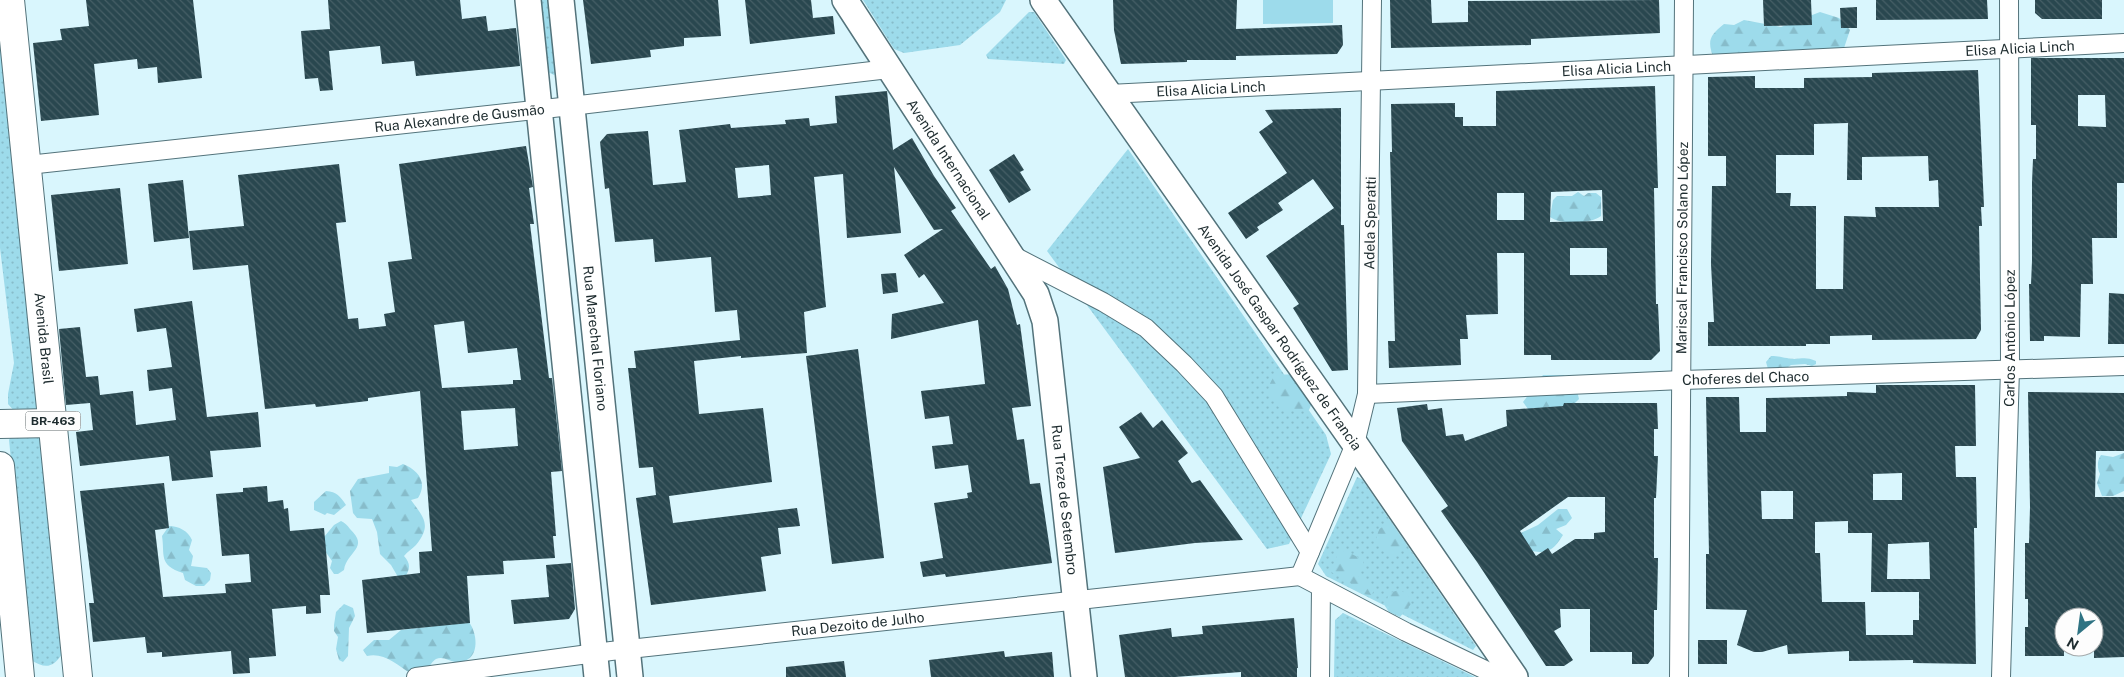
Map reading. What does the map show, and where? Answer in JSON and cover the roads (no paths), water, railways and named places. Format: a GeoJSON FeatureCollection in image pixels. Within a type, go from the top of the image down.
{"type":"FeatureCollection","features":[{"type":"Feature","properties":{"kind":"main road","name":"Avenida Brasil"},"geometry":{"type":"LineString","coordinates":[[10,0],[78,677]]}},
{"type":"Feature","properties":{"kind":"main road"},"geometry":{"type":"LineString","coordinates":[[528,0],[596,665]]}},
{"type":"Feature","properties":{"kind":"main road","name":"Rua Marechal Floriano"},"geometry":{"type":"LineString","coordinates":[[561,0],[630,677]]}},
{"type":"Feature","properties":{"kind":"main road","name":"Avenida Internacional"},"geometry":{"type":"LineString","coordinates":[[845,0],[1012,255],[1036,294],[1045,321]]}},
{"type":"Feature","properties":{"kind":"main road","name":"Avenida José Gaspar Rodríguez de Francia"},"geometry":{"type":"LineString","coordinates":[[1043,0],[1515,677]]}},
{"type":"Feature","properties":{"kind":"main road"},"geometry":{"type":"LineString","coordinates":[[554,259],[586,256]]}},
{"type":"Feature","properties":{"kind":"main road","name":"Rua Treze de Setembro"},"geometry":{"type":"LineString","coordinates":[[1045,321],[1084,677]]}},
{"type":"Feature","properties":{"kind":"main road"},"geometry":{"type":"LineString","coordinates":[[0,424],[53,423]]}},
{"type":"Feature","properties":{"kind":"main road"},"geometry":{"type":"LineString","coordinates":[[0,466],[20,677]]}},
{"type":"Feature","properties":{"kind":"street","name":"Adela Speratti"},"geometry":{"type":"LineString","coordinates":[[1300,576],[1354,444],[1367,394],[1372,0]]}},
{"type":"Feature","properties":{"kind":"street","name":"Mariscal Francisco Solano López"},"geometry":{"type":"LineString","coordinates":[[1679,677],[1684,0]]}},
{"type":"Feature","properties":{"kind":"street","name":"Carlos Antônio López"},"geometry":{"type":"LineString","coordinates":[[2001,677],[2010,369],[2010,0]]}},
{"type":"Feature","properties":{"kind":"street","name":"Elisa Alicia Linch"},"geometry":{"type":"LineString","coordinates":[[1109,94],[1683,67],[2124,43]]}},
{"type":"Feature","properties":{"kind":"street","name":"Rua Alexandre de Gusmão"},"geometry":{"type":"LineString","coordinates":[[28,165],[571,106],[889,69]]}},
{"type":"Feature","properties":{"kind":"street"},"geometry":{"type":"LineString","coordinates":[[1012,255],[1103,302],[1146,328],[1184,364],[1214,396],[1310,552]]}},
{"type":"Feature","properties":{"kind":"street","name":"Choferes del Chaco"},"geometry":{"type":"LineString","coordinates":[[1367,394],[1682,380],[2124,366]]}},
{"type":"Feature","properties":{"kind":"street"},"geometry":{"type":"LineString","coordinates":[[1300,576],[1500,677]]}},
{"type":"Feature","properties":{"kind":"street","name":"Rua Dezoito de Julho"},"geometry":{"type":"LineString","coordinates":[[416,677],[596,665],[628,649],[1300,576]]}},
{"type":"Feature","properties":{"kind":"street"},"geometry":{"type":"LineString","coordinates":[[1320,677],[1321,588]]}}]}
